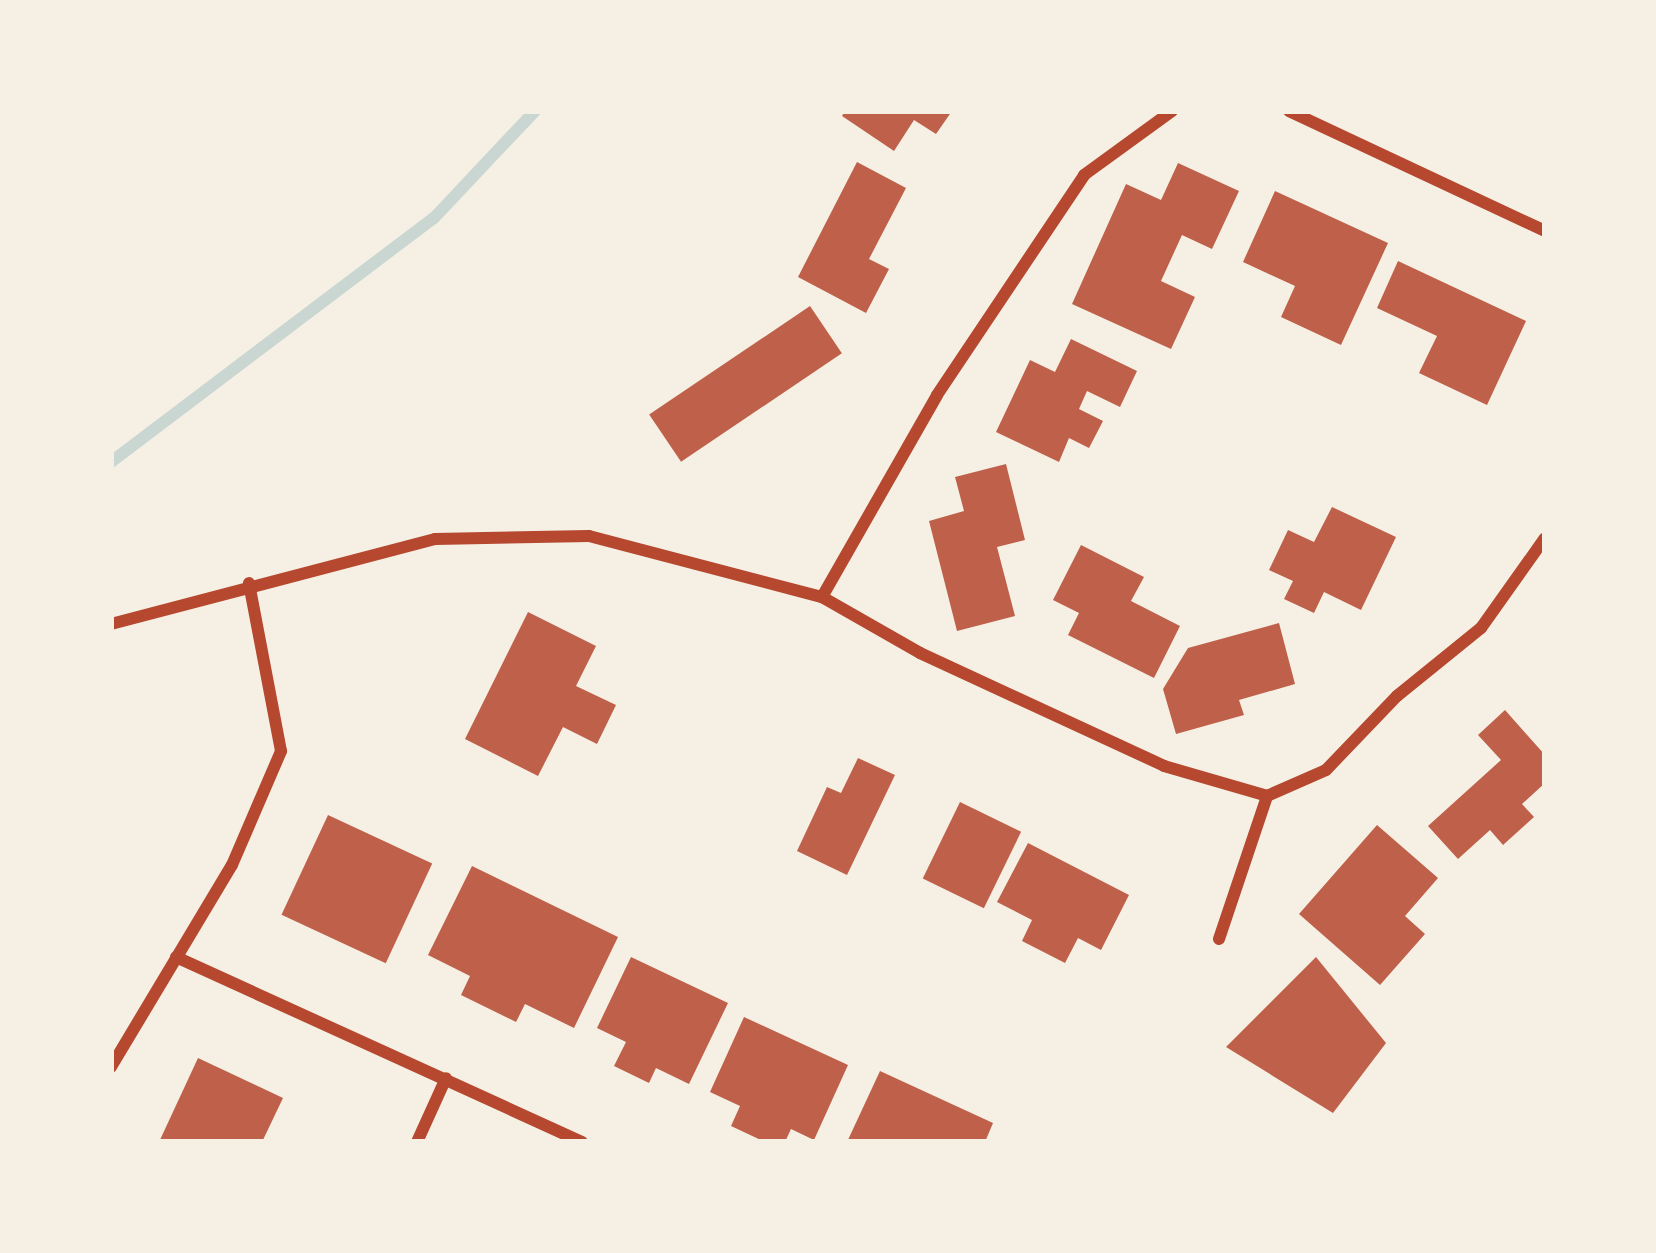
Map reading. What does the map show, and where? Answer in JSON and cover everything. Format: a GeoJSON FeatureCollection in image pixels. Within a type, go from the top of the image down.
{"type":"FeatureCollection","features":[{"type":"Feature","properties":{"kind":"street"},"geometry":{"type":"LineString","coordinates":[[822,597],[937,395],[1084,175],[1172,111]]}},
{"type":"Feature","properties":{"kind":"street"},"geometry":{"type":"LineString","coordinates":[[1289,111],[1545,231]]}},
{"type":"Feature","properties":{"kind":"street"},"geometry":{"type":"LineString","coordinates":[[111,624],[249,583],[435,539],[518,533],[589,536],[822,597],[920,653],[1164,766],[1267,796],[1326,770],[1397,696],[1481,628],[1545,538]]}},
{"type":"Feature","properties":{"kind":"street"},"geometry":{"type":"LineString","coordinates":[[111,1067],[232,865],[281,751],[249,583]]}},
{"type":"Feature","properties":{"kind":"street"},"geometry":{"type":"LineString","coordinates":[[1219,939],[1267,796]]}},
{"type":"Feature","properties":{"kind":"street"},"geometry":{"type":"LineString","coordinates":[[176,957],[582,1142]]}},
{"type":"Feature","properties":{"kind":"street"},"geometry":{"type":"LineString","coordinates":[[417,1142],[446,1078]]}},
{"type":"Feature","properties":{"kind":"building"},"geometry":{"type":"Polygon","coordinates":[[[845,111],[952,111],[936,134],[914,120],[894,151],[842,116],[845,111]]]}},
{"type":"Feature","properties":{"kind":"building"},"geometry":{"type":"Polygon","coordinates":[[[857,162],[906,188],[869,259],[889,269],[866,313],[798,277],[857,162]]]}},
{"type":"Feature","properties":{"kind":"building"},"geometry":{"type":"Polygon","coordinates":[[[1178,163],[1239,191],[1212,249],[1182,235],[1161,281],[1195,297],[1171,349],[1072,304],[1126,184],[1161,200],[1178,163]]]}},
{"type":"Feature","properties":{"kind":"building"},"geometry":{"type":"Polygon","coordinates":[[[1275,191],[1388,243],[1341,345],[1281,317],[1295,286],[1243,262],[1275,191]]]}},
{"type":"Feature","properties":{"kind":"building"},"geometry":{"type":"Polygon","coordinates":[[[1398,261],[1526,321],[1487,405],[1419,373],[1437,336],[1377,308],[1398,261]]]}},
{"type":"Feature","properties":{"kind":"building"},"geometry":{"type":"Polygon","coordinates":[[[810,306],[842,353],[681,462],[649,414],[810,306]]]}},
{"type":"Feature","properties":{"kind":"building"},"geometry":{"type":"Polygon","coordinates":[[[1071,339],[1137,371],[1120,407],[1087,391],[1079,409],[1103,421],[1089,448],[1069,438],[1059,462],[996,432],[1030,360],[1055,372],[1071,339]]]}},
{"type":"Feature","properties":{"kind":"building"},"geometry":{"type":"Polygon","coordinates":[[[1006,464],[1025,540],[997,547],[1015,616],[957,631],[929,521],[964,511],[955,477],[1006,464]]]}},
{"type":"Feature","properties":{"kind":"building"},"geometry":{"type":"Polygon","coordinates":[[[1332,507],[1396,537],[1361,610],[1324,592],[1314,613],[1284,599],[1293,581],[1269,570],[1288,530],[1314,542],[1332,507]]]}},
{"type":"Feature","properties":{"kind":"building"},"geometry":{"type":"Polygon","coordinates":[[[1081,545],[1144,577],[1131,601],[1180,626],[1154,678],[1068,635],[1079,613],[1053,600],[1081,545]]]}},
{"type":"Feature","properties":{"kind":"building"},"geometry":{"type":"Polygon","coordinates":[[[528,612],[596,646],[576,686],[616,705],[597,744],[563,727],[538,776],[465,739],[528,612]]]}},
{"type":"Feature","properties":{"kind":"building"},"geometry":{"type":"Polygon","coordinates":[[[1279,623],[1295,684],[1239,700],[1244,715],[1176,734],[1163,689],[1188,648],[1279,623]]]}},
{"type":"Feature","properties":{"kind":"building"},"geometry":{"type":"Polygon","coordinates":[[[1505,710],[1545,755],[1545,783],[1522,804],[1534,817],[1503,845],[1490,830],[1458,859],[1428,826],[1501,760],[1478,735],[1505,710]]]}},
{"type":"Feature","properties":{"kind":"building"},"geometry":{"type":"Polygon","coordinates":[[[858,758],[895,775],[847,875],[797,851],[827,787],[841,793],[858,758]]]}},
{"type":"Feature","properties":{"kind":"building"},"geometry":{"type":"Polygon","coordinates":[[[960,802],[1021,832],[984,908],[923,878],[960,802]]]}},
{"type":"Feature","properties":{"kind":"building"},"geometry":{"type":"Polygon","coordinates":[[[328,815],[432,864],[386,963],[282,915],[328,815]]]}},
{"type":"Feature","properties":{"kind":"building"},"geometry":{"type":"Polygon","coordinates":[[[1377,825],[1438,878],[1405,916],[1425,934],[1380,985],[1299,914],[1377,825]]]}},
{"type":"Feature","properties":{"kind":"building"},"geometry":{"type":"Polygon","coordinates":[[[1028,843],[1129,895],[1101,950],[1078,938],[1065,963],[1022,941],[1032,920],[997,902],[1028,843]]]}},
{"type":"Feature","properties":{"kind":"building"},"geometry":{"type":"Polygon","coordinates":[[[472,866],[618,937],[574,1028],[525,1004],[516,1022],[461,995],[470,976],[428,955],[472,866]]]}},
{"type":"Feature","properties":{"kind":"building"},"geometry":{"type":"Polygon","coordinates":[[[631,957],[728,1003],[689,1084],[656,1068],[649,1083],[614,1066],[626,1042],[597,1028],[631,957]]]}},
{"type":"Feature","properties":{"kind":"building"},"geometry":{"type":"Polygon","coordinates":[[[1316,957],[1386,1043],[1333,1113],[1226,1047],[1316,957]]]}},
{"type":"Feature","properties":{"kind":"building"},"geometry":{"type":"Polygon","coordinates":[[[744,1017],[848,1065],[814,1140],[791,1129],[785,1142],[765,1142],[731,1126],[740,1106],[710,1092],[744,1017]]]}},
{"type":"Feature","properties":{"kind":"building"},"geometry":{"type":"Polygon","coordinates":[[[198,1058],[283,1098],[262,1142],[159,1142],[198,1058]]]}},
{"type":"Feature","properties":{"kind":"building"},"geometry":{"type":"Polygon","coordinates":[[[880,1071],[993,1123],[985,1142],[847,1142],[880,1071]]]}},
{"type":"Feature","properties":{"kind":"waterway"},"geometry":{"type":"LineString","coordinates":[[111,462],[434,218],[535,111]]}}]}
